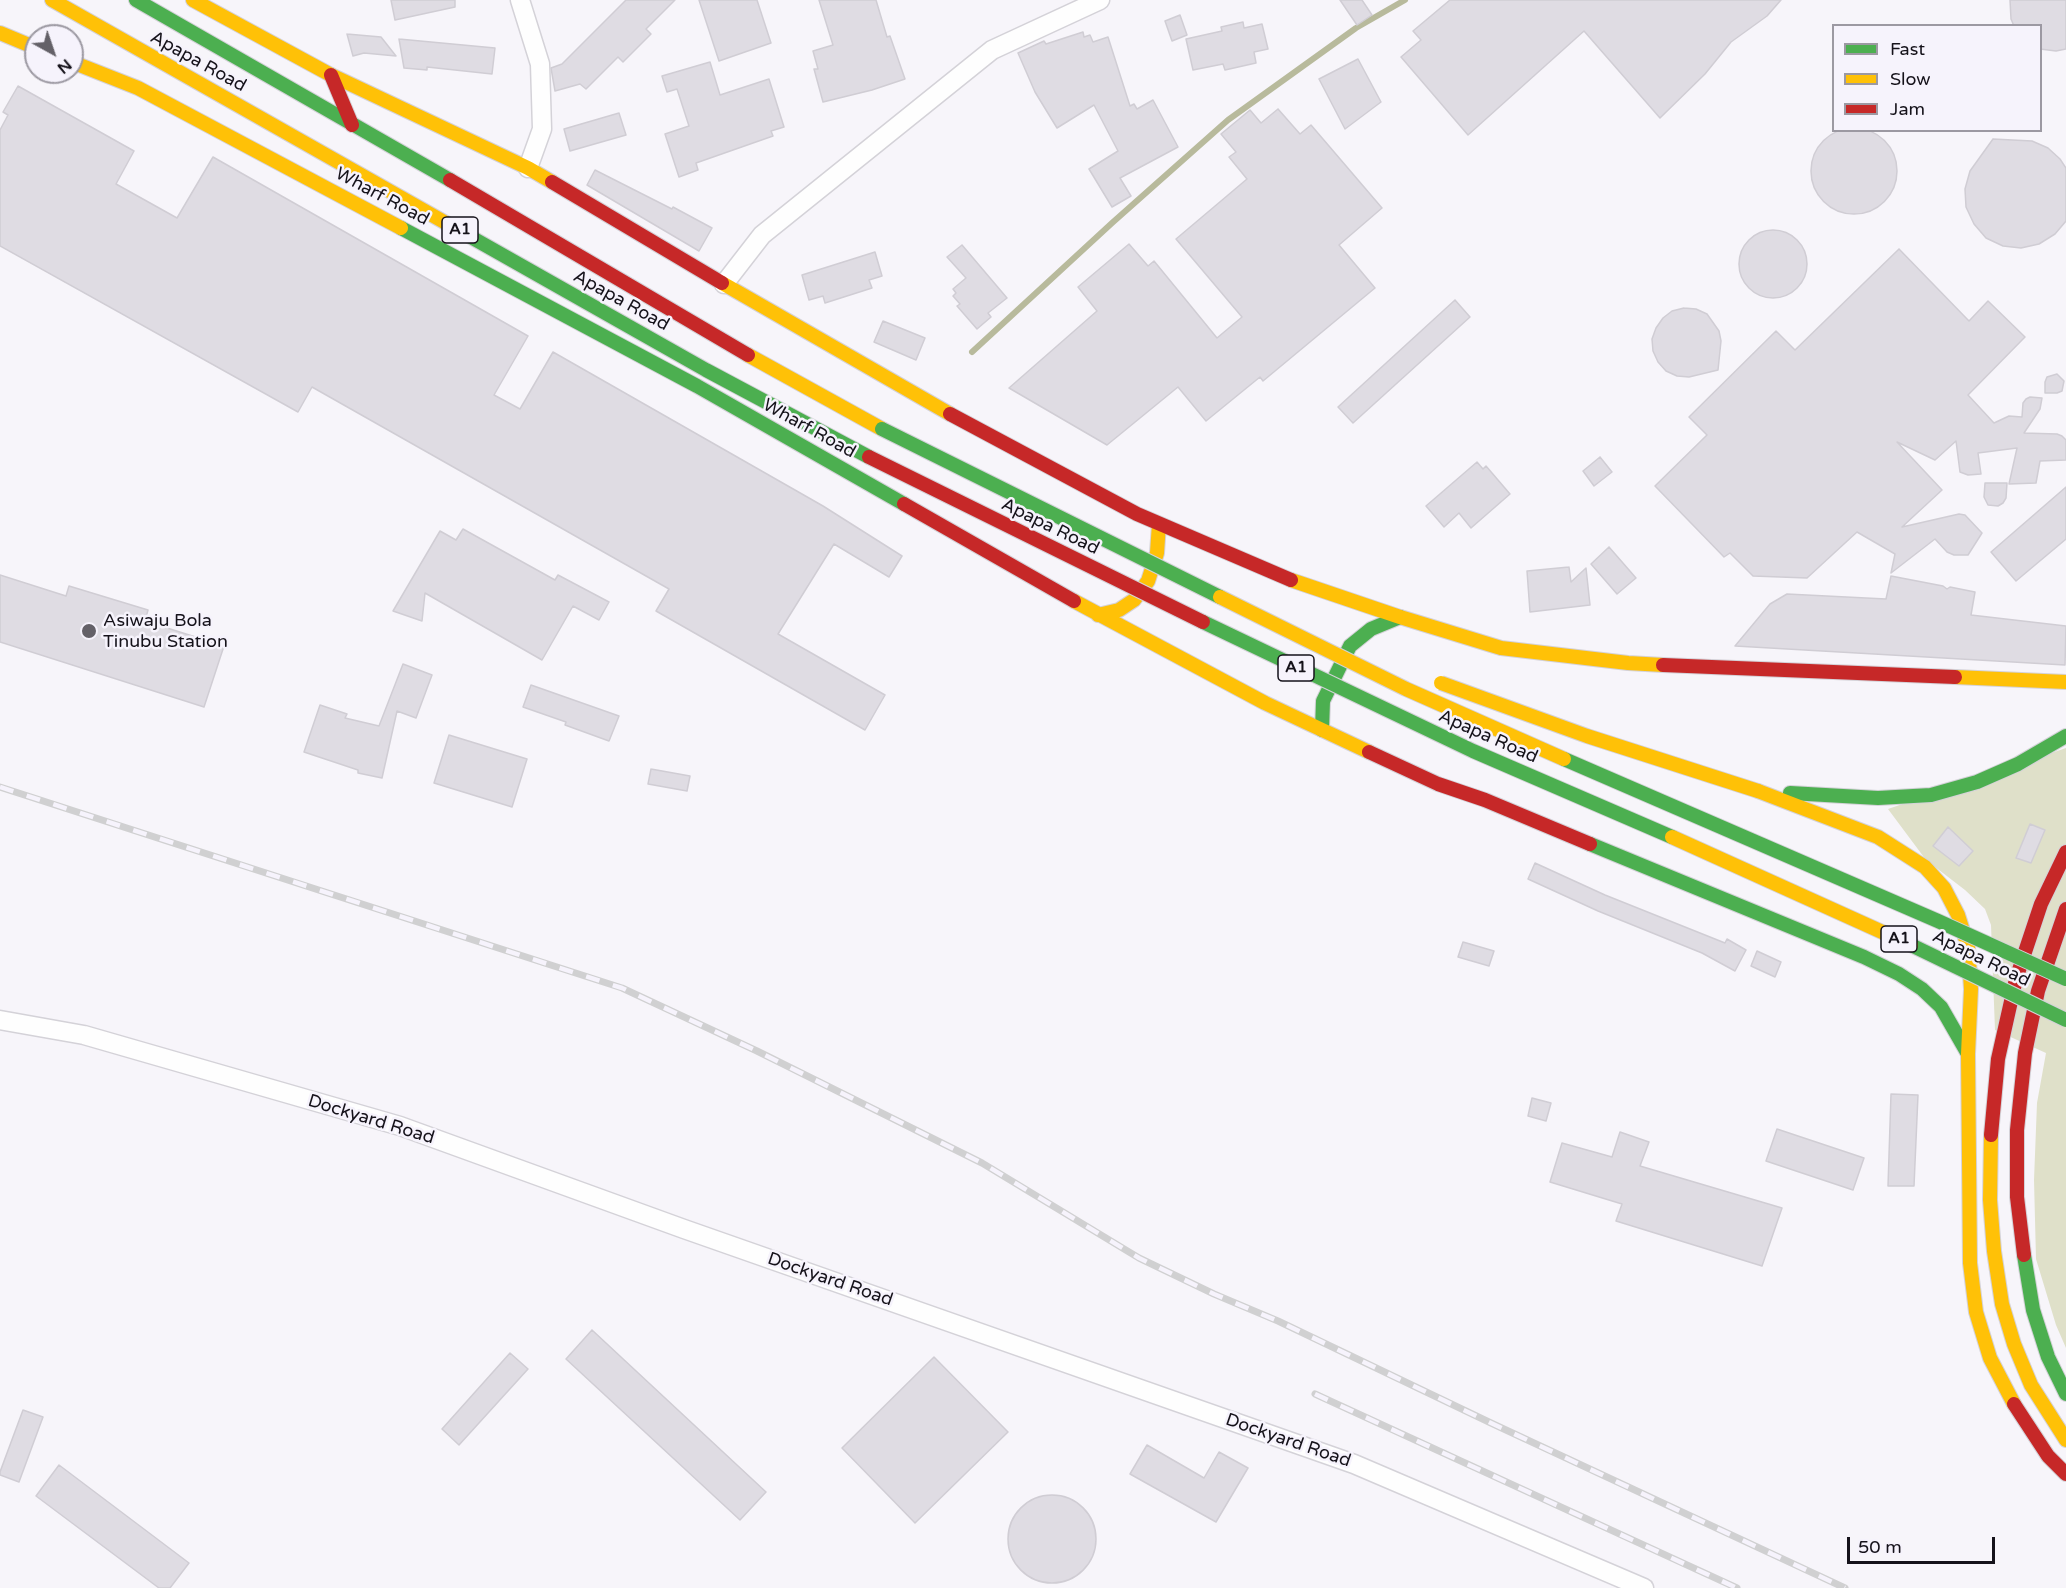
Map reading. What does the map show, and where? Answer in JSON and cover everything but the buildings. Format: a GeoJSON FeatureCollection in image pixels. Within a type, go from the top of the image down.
{"type":"FeatureCollection","features":[{"type":"Feature","properties":{"kind":"main road","name":"Apapa Road"},"geometry":{"type":"LineString","coordinates":[[52,0],[706,370],[869,457],[1279,660],[1451,741],[1861,921],[2066,1020]]}},
{"type":"Feature","properties":{"kind":"main road","name":"Apapa Road"},"geometry":{"type":"LineString","coordinates":[[136,0],[406,154],[735,348],[882,429],[1406,689],[1938,921],[2066,980]]}},
{"type":"Feature","properties":{"kind":"main road"},"geometry":{"type":"LineString","coordinates":[[193,0],[331,75],[528,168],[974,428],[1159,524],[1274,574],[1400,617],[1501,648],[1628,663],[2066,682]]}},
{"type":"Feature","properties":{"kind":"main road"},"geometry":{"type":"LineString","coordinates":[[0,33],[24,43]]}},
{"type":"Feature","properties":{"kind":"main road","name":"Wharf Road"},"geometry":{"type":"LineString","coordinates":[[84,67],[138,88],[697,386],[1098,615],[1265,703],[1438,784],[1485,800],[1864,957],[1899,974],[1922,989],[1941,1007],[1968,1054]]}},
{"type":"Feature","properties":{"kind":"main road"},"geometry":{"type":"LineString","coordinates":[[331,75],[352,125]]}},
{"type":"Feature","properties":{"kind":"main road"},"geometry":{"type":"LineString","coordinates":[[1098,615],[1119,610],[1134,600],[1148,581],[1157,553],[1159,524]]}},
{"type":"Feature","properties":{"kind":"main road"},"geometry":{"type":"LineString","coordinates":[[1322,730],[1323,701],[1350,646],[1371,629],[1400,617]]}},
{"type":"Feature","properties":{"kind":"main road"},"geometry":{"type":"LineString","coordinates":[[1264,620],[1387,664]]}},
{"type":"Feature","properties":{"kind":"main road"},"geometry":{"type":"LineString","coordinates":[[1431,680],[1587,736],[1758,791],[1878,837],[1925,867],[1944,888],[1958,915],[1968,947],[1971,989],[1968,1054],[1970,1263],[1976,1311],[1990,1358],[2016,1408],[2048,1456],[2066,1474]]}},
{"type":"Feature","properties":{"kind":"main road"},"geometry":{"type":"LineString","coordinates":[[1758,791],[1878,798],[1931,795],[1977,782],[2008,769],[2066,736]]}},
{"type":"Feature","properties":{"kind":"main road"},"geometry":{"type":"LineString","coordinates":[[2066,852],[2041,904],[2016,979],[1998,1059],[1990,1144],[1990,1200],[1994,1251],[2002,1304],[2014,1344],[2031,1385],[2066,1440]]}},
{"type":"Feature","properties":{"kind":"main road"},"geometry":{"type":"LineString","coordinates":[[2066,909],[2038,991],[2027,1043],[2017,1141],[2017,1197],[2033,1310],[2048,1357],[2066,1394]]}},
{"type":"Feature","properties":{"kind":"street"},"geometry":{"type":"LineString","coordinates":[[520,0],[540,64],[542,129],[528,168]]}},
{"type":"Feature","properties":{"kind":"street"},"geometry":{"type":"LineString","coordinates":[[724,284],[762,235],[992,50],[1100,0]]}},
{"type":"Feature","properties":{"kind":"street","name":"Dockyard Road"},"geometry":{"type":"LineString","coordinates":[[0,1020],[84,1035],[400,1126],[705,1237],[1354,1464],[1644,1588]]}},
{"type":"Feature","properties":{"kind":"green space"},"geometry":{"type":"Polygon","coordinates":[[[2066,748],[2066,1348],[2056,1325],[2036,1259],[2034,1180],[2037,1103],[2046,1053],[1995,1030],[1991,925],[1985,909],[1965,890],[1926,860],[1888,809],[2066,748]]]}},
{"type":"Feature","properties":{"kind":"waterway"},"geometry":{"type":"LineString","coordinates":[[972,352],[1228,120],[1356,28],[1405,0]]}},
{"type":"Feature","properties":{"kind":"railway"},"geometry":{"type":"LineString","coordinates":[[0,787],[622,988],[757,1051],[982,1163],[1139,1258],[1845,1588]]}},
{"type":"Feature","properties":{"kind":"railway"},"geometry":{"type":"LineString","coordinates":[[1315,1394],[1737,1588]]}},
{"type":"Feature","properties":{"kind":"traffic: fast"},"geometry":{"type":"LineString","coordinates":[[136,0],[450,180]]}},
{"type":"Feature","properties":{"kind":"traffic: fast"},"geometry":{"type":"LineString","coordinates":[[446,223],[706,370],[869,457]]}},
{"type":"Feature","properties":{"kind":"traffic: fast"},"geometry":{"type":"LineString","coordinates":[[401,228],[697,386],[904,504]]}},
{"type":"Feature","properties":{"kind":"traffic: fast"},"geometry":{"type":"LineString","coordinates":[[882,429],[1220,597]]}},
{"type":"Feature","properties":{"kind":"traffic: fast"},"geometry":{"type":"LineString","coordinates":[[1322,730],[1323,701],[1350,646],[1371,629],[1400,617]]}},
{"type":"Feature","properties":{"kind":"traffic: fast"},"geometry":{"type":"LineString","coordinates":[[1203,622],[1473,751],[1672,837]]}},
{"type":"Feature","properties":{"kind":"traffic: fast"},"geometry":{"type":"LineString","coordinates":[[1790,793],[1878,798],[1931,795],[1977,782],[2018,764],[2066,736]]}},
{"type":"Feature","properties":{"kind":"traffic: fast"},"geometry":{"type":"LineString","coordinates":[[1564,759],[2066,979]]}},
{"type":"Feature","properties":{"kind":"traffic: fast"},"geometry":{"type":"LineString","coordinates":[[1590,844],[1864,957],[1899,974],[1922,989],[1941,1007],[1968,1054]]}},
{"type":"Feature","properties":{"kind":"traffic: fast"},"geometry":{"type":"LineString","coordinates":[[1911,945],[2066,1020]]}},
{"type":"Feature","properties":{"kind":"traffic: fast"},"geometry":{"type":"LineString","coordinates":[[2024,1255],[2033,1310],[2048,1357],[2066,1394]]}},
{"type":"Feature","properties":{"kind":"traffic: slow"},"geometry":{"type":"LineString","coordinates":[[52,0],[446,223]]}},
{"type":"Feature","properties":{"kind":"traffic: slow"},"geometry":{"type":"LineString","coordinates":[[193,0],[331,75],[528,168],[552,182]]}},
{"type":"Feature","properties":{"kind":"traffic: slow"},"geometry":{"type":"LineString","coordinates":[[0,33],[24,43]]}},
{"type":"Feature","properties":{"kind":"traffic: slow"},"geometry":{"type":"LineString","coordinates":[[84,67],[138,88],[401,228]]}},
{"type":"Feature","properties":{"kind":"traffic: slow"},"geometry":{"type":"LineString","coordinates":[[722,283],[950,414]]}},
{"type":"Feature","properties":{"kind":"traffic: slow"},"geometry":{"type":"LineString","coordinates":[[748,355],[882,429]]}},
{"type":"Feature","properties":{"kind":"traffic: slow"},"geometry":{"type":"LineString","coordinates":[[1098,615],[1119,610],[1134,600],[1148,581],[1157,553],[1159,524]]}},
{"type":"Feature","properties":{"kind":"traffic: slow"},"geometry":{"type":"LineString","coordinates":[[1291,580],[1501,648],[1663,665]]}},
{"type":"Feature","properties":{"kind":"traffic: slow"},"geometry":{"type":"LineString","coordinates":[[1220,597],[1406,689],[1564,759]]}},
{"type":"Feature","properties":{"kind":"traffic: slow"},"geometry":{"type":"LineString","coordinates":[[1074,601],[1265,703],[1369,752]]}},
{"type":"Feature","properties":{"kind":"traffic: slow"},"geometry":{"type":"LineString","coordinates":[[1955,677],[2066,682]]}},
{"type":"Feature","properties":{"kind":"traffic: slow"},"geometry":{"type":"LineString","coordinates":[[1441,683],[1587,736],[1758,791]]}},
{"type":"Feature","properties":{"kind":"traffic: slow"},"geometry":{"type":"LineString","coordinates":[[1758,791],[1878,837],[1925,867],[1944,888],[1958,915],[1968,947],[1971,989],[1968,1054]]}},
{"type":"Feature","properties":{"kind":"traffic: slow"},"geometry":{"type":"LineString","coordinates":[[1672,837],[1911,945]]}},
{"type":"Feature","properties":{"kind":"traffic: slow"},"geometry":{"type":"LineString","coordinates":[[1968,1054],[1970,1263],[1976,1312],[1990,1358],[2014,1404]]}},
{"type":"Feature","properties":{"kind":"traffic: slow"},"geometry":{"type":"LineString","coordinates":[[1991,1135],[1990,1200],[1994,1251],[2002,1304],[2014,1344],[2031,1385],[2066,1440]]}},
{"type":"Feature","properties":{"kind":"traffic: jam"},"geometry":{"type":"LineString","coordinates":[[331,75],[352,125]]}},
{"type":"Feature","properties":{"kind":"traffic: jam"},"geometry":{"type":"LineString","coordinates":[[450,180],[748,355]]}},
{"type":"Feature","properties":{"kind":"traffic: jam"},"geometry":{"type":"LineString","coordinates":[[552,182],[722,283]]}},
{"type":"Feature","properties":{"kind":"traffic: jam"},"geometry":{"type":"LineString","coordinates":[[950,414],[1137,514],[1291,580]]}},
{"type":"Feature","properties":{"kind":"traffic: jam"},"geometry":{"type":"LineString","coordinates":[[869,457],[1203,622]]}},
{"type":"Feature","properties":{"kind":"traffic: jam"},"geometry":{"type":"LineString","coordinates":[[904,504],[1074,601]]}},
{"type":"Feature","properties":{"kind":"traffic: jam"},"geometry":{"type":"LineString","coordinates":[[1663,665],[1955,677]]}},
{"type":"Feature","properties":{"kind":"traffic: jam"},"geometry":{"type":"LineString","coordinates":[[1369,752],[1438,784],[1485,800],[1590,844]]}},
{"type":"Feature","properties":{"kind":"traffic: jam"},"geometry":{"type":"LineString","coordinates":[[1991,1135],[1998,1059],[2016,979],[2041,904],[2066,852]]}},
{"type":"Feature","properties":{"kind":"traffic: jam"},"geometry":{"type":"LineString","coordinates":[[2024,1255],[2017,1197],[2017,1130],[2025,1053],[2038,991],[2066,909]]}},
{"type":"Feature","properties":{"kind":"traffic: jam"},"geometry":{"type":"LineString","coordinates":[[2014,1404],[2048,1456],[2066,1474]]}},
{"type":"Feature","properties":{"kind":"place","name":"Asiwaju Bola Tinubu Station"},"geometry":{"type":"Point","coordinates":[89,631]}}]}
